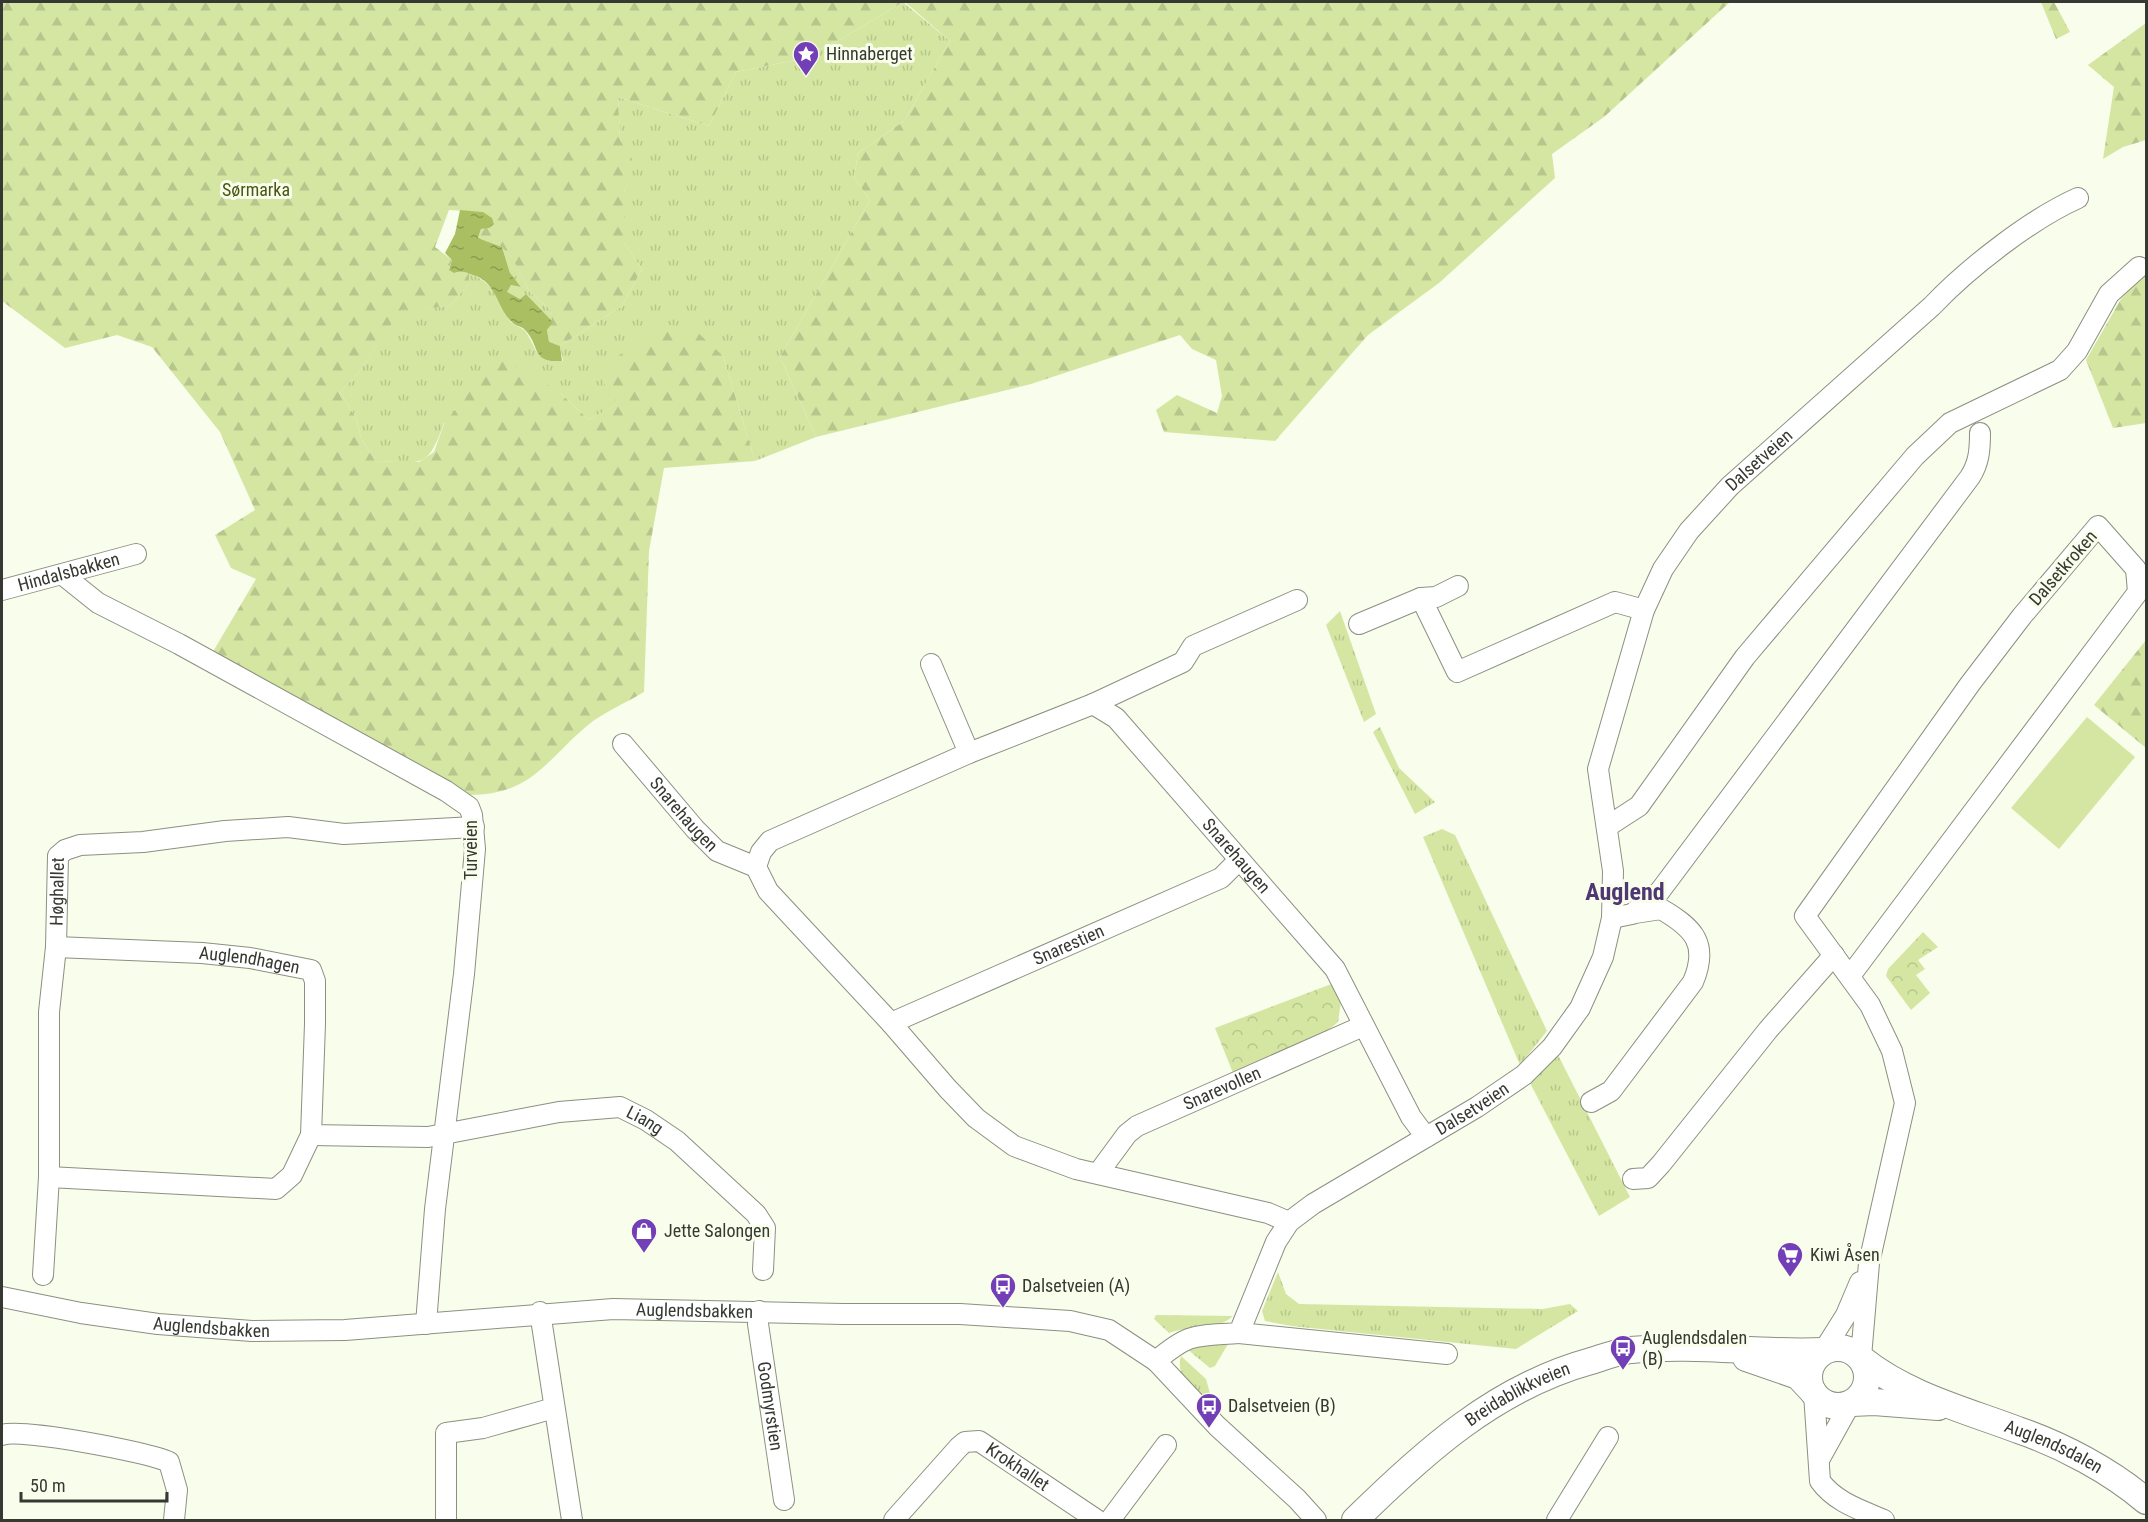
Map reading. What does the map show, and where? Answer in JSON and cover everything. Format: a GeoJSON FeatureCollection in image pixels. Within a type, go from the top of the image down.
{"type":"FeatureCollection","features":[{"type":"Feature","properties":{"kind":"main road","name":"Breidablikkveien"},"geometry":{"type":"LineString","coordinates":[[1355,1521],[1420,1458],[1477,1413],[1530,1382],[1575,1365],[1629,1350],[1717,1348],[1824,1351]]}},
{"type":"Feature","properties":{"kind":"main road","name":"Breidablikkveien"},"geometry":{"type":"LineString","coordinates":[[1717,1348],[1797,1376],[1813,1393]]}},
{"type":"Feature","properties":{"kind":"main road"},"geometry":{"type":"LineString","coordinates":[[1844,1348],[1862,1359],[1868,1375],[1864,1392],[1851,1404],[1831,1405],[1813,1393],[1809,1377],[1812,1363],[1824,1351],[1844,1348]]}},
{"type":"Feature","properties":{"kind":"main road","name":"Auglendsdalen"},"geometry":{"type":"LineString","coordinates":[[1862,1359],[1880,1373],[1953,1408],[2020,1430],[2057,1446],[2146,1502]]}},
{"type":"Feature","properties":{"kind":"main road","name":"Auglendsdalen"},"geometry":{"type":"LineString","coordinates":[[1851,1404],[1874,1402],[1953,1408]]}},
{"type":"Feature","properties":{"kind":"street","name":"Dalsetveien"},"geometry":{"type":"LineString","coordinates":[[1239,1333],[1276,1242],[1289,1222],[1313,1204],[1477,1107],[1524,1076],[1552,1047],[1580,1008],[1603,957],[1612,918],[1613,870],[1598,769],[1644,610],[1663,569],[1689,531],[1730,486],[1932,306],[1960,277],[2058,207],[2078,198]]}},
{"type":"Feature","properties":{"kind":"street"},"geometry":{"type":"LineString","coordinates":[[1608,826],[1639,806],[1745,657],[1915,456],[1950,423],[2060,370],[2077,351],[2109,294],[2139,267]]}},
{"type":"Feature","properties":{"kind":"street"},"geometry":{"type":"LineString","coordinates":[[1632,914],[1660,891],[1970,477],[1976,467],[1980,449],[1980,433]]}},
{"type":"Feature","properties":{"kind":"street","name":"Dalsetkroken"},"geometry":{"type":"LineString","coordinates":[[1834,955],[1805,916],[1970,684],[2022,616],[2098,526],[2136,569],[2138,592],[1850,976]]}},
{"type":"Feature","properties":{"kind":"street","name":"Hindalsbakken"},"geometry":{"type":"LineString","coordinates":[[2,591],[136,554]]}},
{"type":"Feature","properties":{"kind":"street","name":"Turveien"},"geometry":{"type":"LineString","coordinates":[[63,575],[98,603],[178,644],[238,679],[446,791],[469,807],[474,827],[475,849],[464,974],[435,1209],[426,1324]]}},
{"type":"Feature","properties":{"kind":"street"},"geometry":{"type":"LineString","coordinates":[[1359,624],[1421,598],[1436,597],[1458,586]]}},
{"type":"Feature","properties":{"kind":"street"},"geometry":{"type":"LineString","coordinates":[[1421,598],[1457,672],[1615,603],[1644,610]]}},
{"type":"Feature","properties":{"kind":"street"},"geometry":{"type":"LineString","coordinates":[[1289,1222],[1268,1213],[1051,1162],[1014,1146],[991,1129],[948,1089],[891,1023],[768,891],[760,880],[756,867],[761,852],[770,841],[969,753],[1093,704],[1183,662],[1193,646],[1297,600]]}},
{"type":"Feature","properties":{"kind":"street"},"geometry":{"type":"LineString","coordinates":[[931,664],[969,753]]}},
{"type":"Feature","properties":{"kind":"street","name":"Snarehaugen"},"geometry":{"type":"LineString","coordinates":[[1093,704],[1116,718],[1335,969],[1362,1026],[1411,1117],[1426,1137]]}},
{"type":"Feature","properties":{"kind":"street","name":"Snarehaugen"},"geometry":{"type":"LineString","coordinates":[[623,744],[695,829],[717,851],[756,867]]}},
{"type":"Feature","properties":{"kind":"street","name":"Høghallet"},"geometry":{"type":"LineString","coordinates":[[43,1275],[49,1177],[49,1012],[56,947],[58,856],[65,850],[80,845],[143,842],[217,832],[288,827],[344,834],[474,827]]}},
{"type":"Feature","properties":{"kind":"street","name":"Snarestien"},"geometry":{"type":"LineString","coordinates":[[891,1023],[1221,878],[1239,860]]}},
{"type":"Feature","properties":{"kind":"street"},"geometry":{"type":"LineString","coordinates":[[1592,1102],[1611,1091],[1693,982],[1701,963],[1698,942],[1684,923],[1661,909],[1612,918]]}},
{"type":"Feature","properties":{"kind":"street","name":"Auglendhagen"},"geometry":{"type":"LineString","coordinates":[[49,1177],[276,1190],[292,1175],[311,1135],[315,981],[311,970],[250,958],[202,953],[56,947]]}},
{"type":"Feature","properties":{"kind":"street"},"geometry":{"type":"LineString","coordinates":[[1633,1179],[1648,1178],[1661,1164],[1768,1030],[1834,955],[1870,1005],[1892,1051],[1905,1103],[1869,1263],[1862,1359]]}},
{"type":"Feature","properties":{"kind":"street","name":"Snarevollen"},"geometry":{"type":"LineString","coordinates":[[1098,1172],[1127,1134],[1137,1126],[1362,1026]]}},
{"type":"Feature","properties":{"kind":"street","name":"Liang"},"geometry":{"type":"LineString","coordinates":[[445,1135],[559,1112],[620,1107],[646,1120],[677,1141],[756,1214],[765,1228],[763,1270]]}},
{"type":"Feature","properties":{"kind":"street"},"geometry":{"type":"LineString","coordinates":[[311,1135],[445,1135]]}},
{"type":"Feature","properties":{"kind":"street"},"geometry":{"type":"LineString","coordinates":[[1824,1351],[1846,1315],[1869,1263]]}},
{"type":"Feature","properties":{"kind":"street","name":"Auglendsbakken"},"geometry":{"type":"LineString","coordinates":[[2,1297],[81,1313],[203,1328],[303,1332],[426,1324],[540,1312],[661,1308],[982,1314],[1070,1321],[1109,1330],[1156,1361],[1217,1426],[1297,1499],[1316,1521]]}},
{"type":"Feature","properties":{"kind":"street","name":"Godmyrstien"},"geometry":{"type":"LineString","coordinates":[[759,1311],[758,1324],[778,1445],[784,1500]]}},
{"type":"Feature","properties":{"kind":"street"},"geometry":{"type":"LineString","coordinates":[[540,1312],[572,1521]]}},
{"type":"Feature","properties":{"kind":"street"},"geometry":{"type":"LineString","coordinates":[[1156,1361],[1175,1344],[1191,1336],[1239,1333],[1447,1354]]}},
{"type":"Feature","properties":{"kind":"street"},"geometry":{"type":"LineString","coordinates":[[1813,1393],[1820,1481],[1828,1492],[1884,1521]]}},
{"type":"Feature","properties":{"kind":"street"},"geometry":{"type":"LineString","coordinates":[[1818,1462],[1851,1404]]}},
{"type":"Feature","properties":{"kind":"street"},"geometry":{"type":"LineString","coordinates":[[446,1521],[446,1433],[483,1428],[555,1408]]}},
{"type":"Feature","properties":{"kind":"street"},"geometry":{"type":"LineString","coordinates":[[2,1435],[23,1434],[98,1446],[158,1457],[170,1462],[177,1490],[174,1521]]}},
{"type":"Feature","properties":{"kind":"street"},"geometry":{"type":"LineString","coordinates":[[1557,1521],[1608,1437]]}},
{"type":"Feature","properties":{"kind":"street","name":"Krokhallet"},"geometry":{"type":"LineString","coordinates":[[894,1521],[959,1447],[972,1440],[980,1441],[1098,1521]]}},
{"type":"Feature","properties":{"kind":"street"},"geometry":{"type":"LineString","coordinates":[[1110,1521],[1166,1445]]}},
{"type":"Feature","properties":{"kind":"green space","name":"Sørmarka"},"geometry":{"type":"Polygon","coordinates":[[[2,2],[903,2],[836,42],[796,60],[736,72],[709,126],[618,97],[620,138],[632,159],[624,193],[624,243],[642,269],[622,306],[560,346],[549,343],[547,330],[552,322],[551,310],[529,291],[514,261],[502,247],[478,238],[481,229],[485,227],[483,212],[449,210],[435,247],[452,260],[449,269],[454,273],[462,271],[469,273],[469,284],[449,306],[401,310],[358,373],[340,392],[356,418],[361,438],[375,461],[419,462],[434,452],[444,424],[498,356],[558,391],[589,420],[618,403],[602,381],[616,357],[669,325],[694,329],[723,356],[755,461],[664,468],[649,551],[644,692],[594,720],[549,763],[523,782],[508,789],[469,795],[211,655],[256,579],[231,568],[215,535],[255,510],[220,432],[152,347],[117,335],[65,348],[2,301],[2,2]]]}},
{"type":"Feature","properties":{"kind":"green space"},"geometry":{"type":"Polygon","coordinates":[[[903,2],[950,41],[904,121],[858,153],[854,178],[870,200],[780,357],[816,437],[755,461],[723,356],[619,403],[589,420],[558,391],[444,423],[433,449],[421,460],[413,462],[375,461],[361,438],[356,418],[340,392],[358,373],[401,309],[449,306],[469,284],[469,273],[480,278],[492,289],[505,314],[526,332],[539,355],[548,360],[563,361],[560,346],[622,306],[642,269],[624,243],[624,193],[631,159],[620,138],[618,97],[709,126],[736,72],[796,60],[836,42],[903,2]]]}},
{"type":"Feature","properties":{"kind":"green space"},"geometry":{"type":"Polygon","coordinates":[[[905,2],[1730,2],[1604,117],[1552,154],[1555,178],[1439,283],[1368,335],[1275,441],[1164,432],[1156,410],[1177,395],[1217,413],[1222,396],[1216,360],[1192,349],[1180,335],[1031,384],[816,437],[780,357],[870,200],[854,178],[858,153],[904,121],[950,41],[905,2]]]}},
{"type":"Feature","properties":{"kind":"green space"},"geometry":{"type":"Polygon","coordinates":[[[2041,2],[2054,2],[2070,32],[2056,39],[2041,2]]]}},
{"type":"Feature","properties":{"kind":"green space"},"geometry":{"type":"Polygon","coordinates":[[[2146,23],[2146,140],[2123,147],[2103,159],[2114,87],[2088,65],[2146,23]]]}},
{"type":"Feature","properties":{"kind":"green space"},"geometry":{"type":"Polygon","coordinates":[[[502,247],[514,260],[529,291],[551,310],[553,322],[526,294],[520,299],[506,292],[511,285],[521,287],[510,273],[502,247]]]}},
{"type":"Feature","properties":{"kind":"green space"},"geometry":{"type":"Polygon","coordinates":[[[2146,271],[2146,423],[2113,428],[2086,360],[2121,299],[2146,271]]]}},
{"type":"Feature","properties":{"kind":"green space"},"geometry":{"type":"Polygon","coordinates":[[[1340,611],[1376,714],[1364,722],[1326,625],[1340,611]]]}},
{"type":"Feature","properties":{"kind":"green space"},"geometry":{"type":"Polygon","coordinates":[[[2146,640],[2146,748],[2094,705],[2146,640]]]}},
{"type":"Feature","properties":{"kind":"green space"},"geometry":{"type":"Polygon","coordinates":[[[2087,717],[2135,757],[2059,849],[2011,808],[2087,717]]]}},
{"type":"Feature","properties":{"kind":"green space"},"geometry":{"type":"Polygon","coordinates":[[[1380,727],[1399,768],[1435,802],[1415,814],[1373,732],[1380,727]]]}},
{"type":"Feature","properties":{"kind":"green space"},"geometry":{"type":"Polygon","coordinates":[[[1442,829],[1455,835],[1547,1031],[1520,1065],[1423,837],[1442,829]]]}},
{"type":"Feature","properties":{"kind":"green space"},"geometry":{"type":"Polygon","coordinates":[[[1923,932],[1938,947],[1918,960],[1925,969],[1916,975],[1930,993],[1911,1010],[1886,976],[1888,969],[1923,932]]]}},
{"type":"Feature","properties":{"kind":"green space"},"geometry":{"type":"Polygon","coordinates":[[[1334,983],[1341,1001],[1338,1022],[1325,1033],[1233,1073],[1215,1028],[1334,983]]]}},
{"type":"Feature","properties":{"kind":"green space"},"geometry":{"type":"Polygon","coordinates":[[[1558,1055],[1630,1197],[1599,1216],[1530,1083],[1558,1055]]]}},
{"type":"Feature","properties":{"kind":"green space"},"geometry":{"type":"Polygon","coordinates":[[[1278,1272],[1286,1294],[1299,1304],[1543,1309],[1570,1304],[1578,1311],[1516,1349],[1291,1326],[1265,1321],[1262,1311],[1278,1272]]]}},
{"type":"Feature","properties":{"kind":"green space"},"geometry":{"type":"Polygon","coordinates":[[[1156,1315],[1233,1316],[1219,1324],[1169,1333],[1154,1319],[1156,1315]]]}},
{"type":"Feature","properties":{"kind":"green space"},"geometry":{"type":"Polygon","coordinates":[[[1228,1344],[1215,1366],[1210,1368],[1187,1349],[1199,1345],[1228,1344]]]}},
{"type":"Feature","properties":{"kind":"green space"},"geometry":{"type":"Polygon","coordinates":[[[1181,1356],[1206,1379],[1214,1408],[1184,1379],[1181,1372],[1181,1356]]]}},
{"type":"Feature","properties":{"kind":"water"},"geometry":{"type":"Polygon","coordinates":[[[460,210],[483,212],[492,218],[494,224],[489,228],[481,229],[478,238],[502,247],[510,273],[521,287],[511,285],[507,292],[520,299],[526,294],[553,322],[547,330],[549,342],[560,346],[562,361],[545,360],[540,356],[529,335],[507,316],[489,285],[483,280],[467,273],[454,273],[449,270],[452,260],[445,253],[455,234],[460,210]]]}},
{"type":"Feature","properties":{"kind":"place","name":"Hinnaberget"},"geometry":{"type":"Point","coordinates":[806,77]}},
{"type":"Feature","properties":{"kind":"place","name":"Jette Salongen"},"geometry":{"type":"Point","coordinates":[644,1254]}},
{"type":"Feature","properties":{"kind":"place","name":"Kiwi Åsen"},"geometry":{"type":"Point","coordinates":[1790,1278]}},
{"type":"Feature","properties":{"kind":"place","name":"Dalsetveien (A)"},"geometry":{"type":"Point","coordinates":[1003,1309]}},
{"type":"Feature","properties":{"kind":"place","name":"Auglendsdalen (B)"},"geometry":{"type":"Point","coordinates":[1623,1371]}},
{"type":"Feature","properties":{"kind":"place","name":"Dalsetveien (B)"},"geometry":{"type":"Point","coordinates":[1209,1429]}},
{"type":"Feature","properties":{"kind":"district","name":"Auglend"},"geometry":{"type":"Point","coordinates":[1625,892]}}]}
